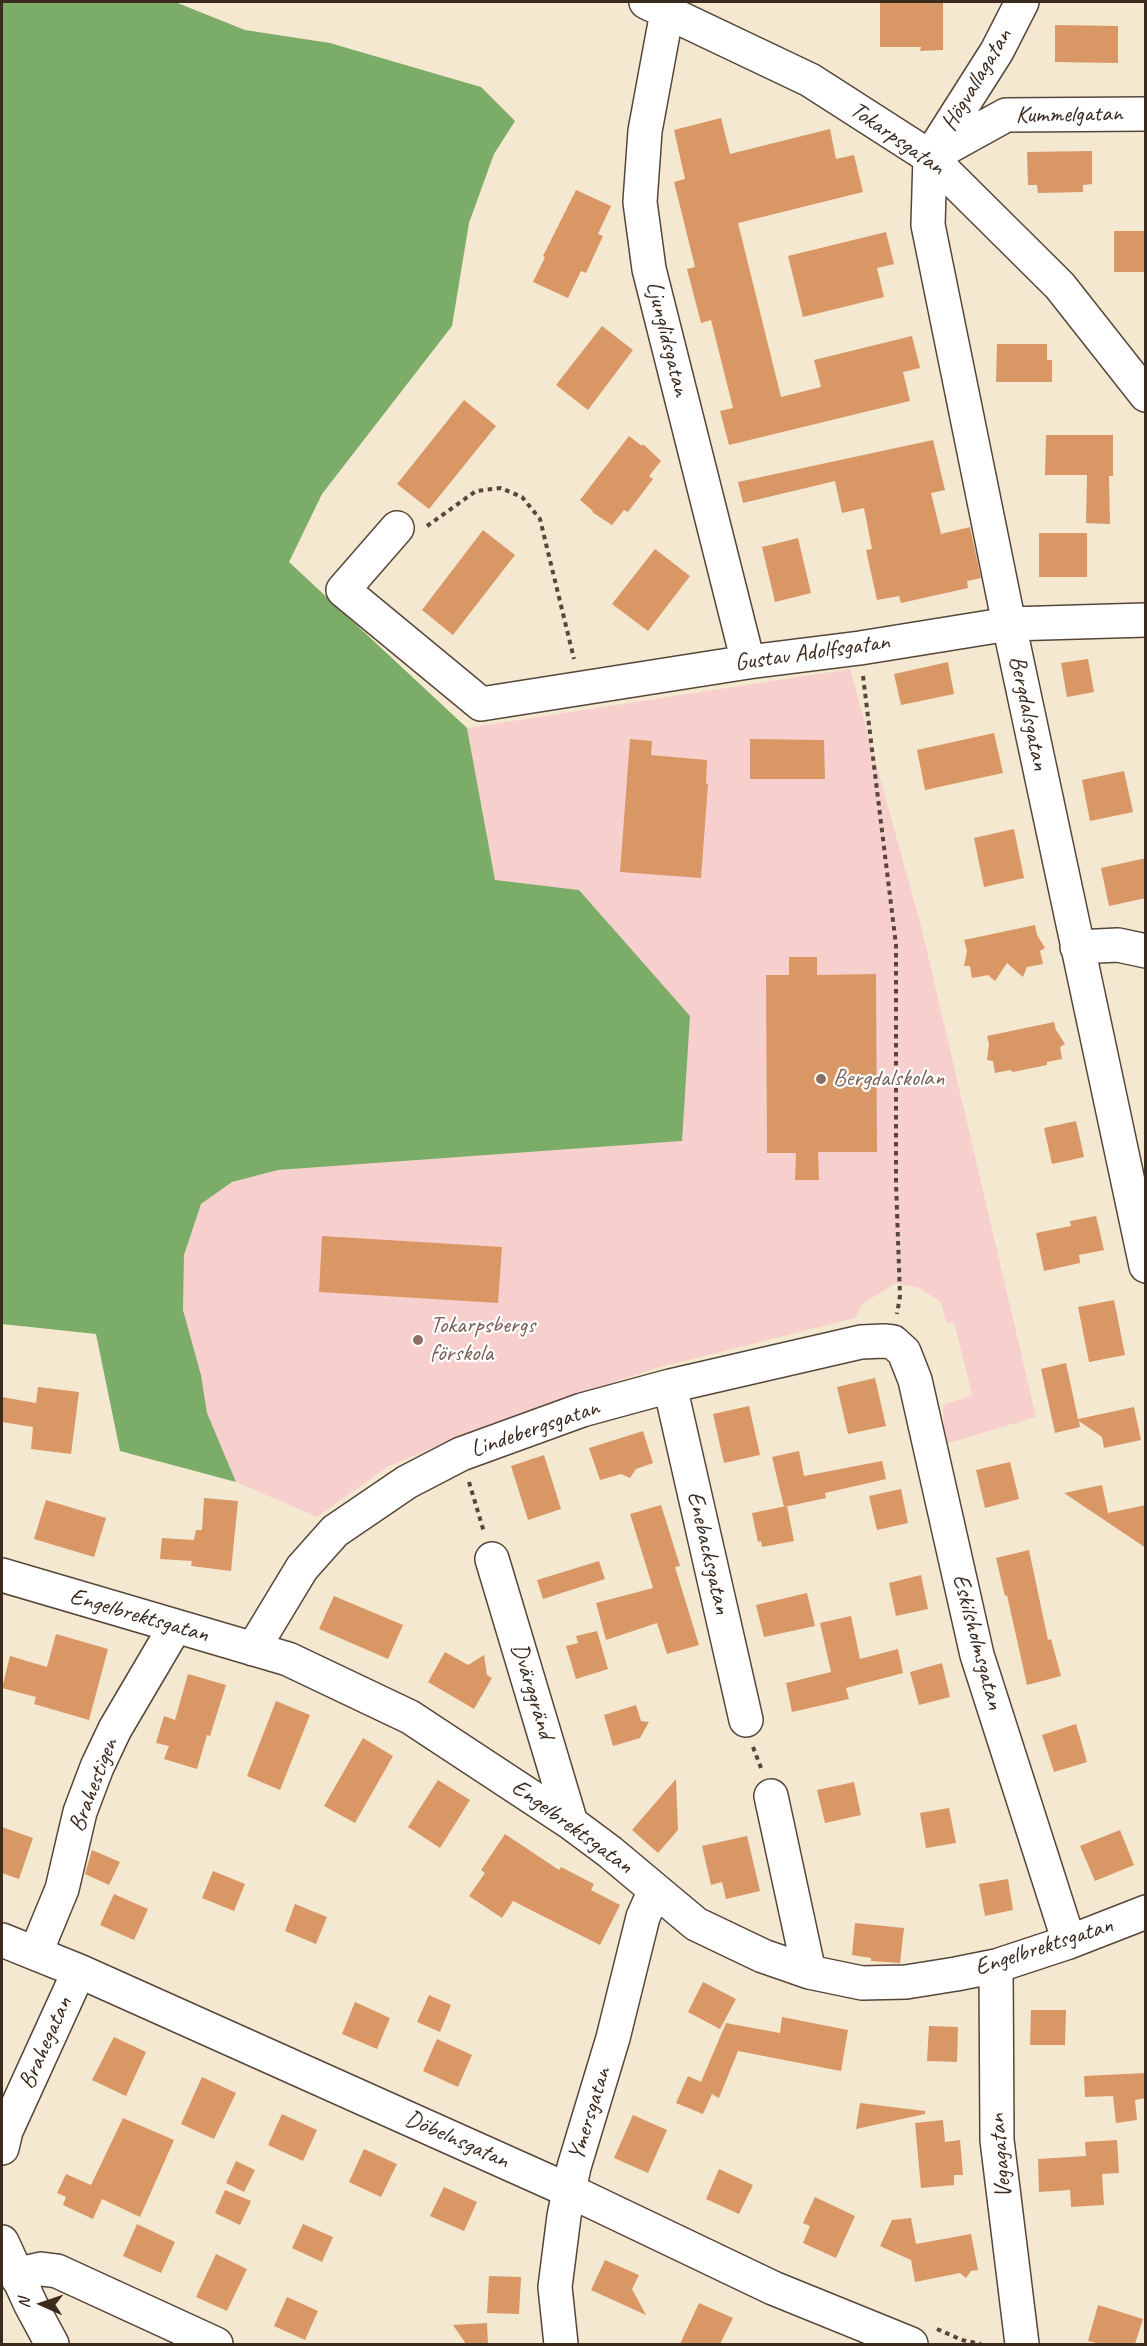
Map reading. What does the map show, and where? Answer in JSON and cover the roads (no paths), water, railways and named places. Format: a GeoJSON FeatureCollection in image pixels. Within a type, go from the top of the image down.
{"type":"FeatureCollection","features":[{"type":"Feature","properties":{"kind":"street","name":"Högvallagatan"},"geometry":{"type":"LineString","coordinates":[[930,157],[997,51],[1022,2]]}},
{"type":"Feature","properties":{"kind":"street","name":"Tokarpsgatan"},"geometry":{"type":"LineString","coordinates":[[657,7],[810,80],[930,157],[1060,286],[1146,395]]}},
{"type":"Feature","properties":{"kind":"street","name":"Ljunglidsgatan"},"geometry":{"type":"LineString","coordinates":[[657,7],[640,202],[649,270],[748,662]]}},
{"type":"Feature","properties":{"kind":"street","name":"Kummelgatan"},"geometry":{"type":"LineString","coordinates":[[930,157],[1006,115],[1146,114]]}},
{"type":"Feature","properties":{"kind":"street","name":"Bergdalsgatan"},"geometry":{"type":"LineString","coordinates":[[930,157],[928,225],[1009,624],[1146,1266]]}},
{"type":"Feature","properties":{"kind":"street","name":"Gustav Adolfsgatan"},"geometry":{"type":"LineString","coordinates":[[397,528],[343,590],[481,704],[1009,624],[1146,620]]}},
{"type":"Feature","properties":{"kind":"street"},"geometry":{"type":"LineString","coordinates":[[1077,947],[1118,945],[1146,951]]}},
{"type":"Feature","properties":{"kind":"street","name":"Lindebergsgatan"},"geometry":{"type":"LineString","coordinates":[[253,1649],[302,1568],[335,1531],[407,1482],[461,1454],[582,1410],[670,1386],[861,1342],[893,1342]]}},
{"type":"Feature","properties":{"kind":"street","name":"Eskilsholmsgatan"},"geometry":{"type":"LineString","coordinates":[[893,1342],[904,1352],[915,1380],[977,1655],[1069,1942]]}},
{"type":"Feature","properties":{"kind":"street","name":"Enebacksgatan"},"geometry":{"type":"LineString","coordinates":[[670,1386],[746,1720]]}},
{"type":"Feature","properties":{"kind":"street","name":"Dvärggränd"},"geometry":{"type":"LineString","coordinates":[[492,1559],[571,1823]]}},
{"type":"Feature","properties":{"kind":"street","name":"Engelbrektsgatan"},"geometry":{"type":"LineString","coordinates":[[2,1575],[288,1659],[410,1717],[571,1823],[696,1924],[763,1956],[809,1972],[862,1983],[906,1982],[996,1966],[1069,1942],[1146,1912]]}},
{"type":"Feature","properties":{"kind":"street","name":"Brahestigen"},"geometry":{"type":"LineString","coordinates":[[36,1952],[62,1889],[80,1812],[97,1767],[115,1729],[175,1627]]}},
{"type":"Feature","properties":{"kind":"street"},"geometry":{"type":"LineString","coordinates":[[771,1796],[809,1972]]}},
{"type":"Feature","properties":{"kind":"street","name":"Ymersgatan"},"geometry":{"type":"LineString","coordinates":[[561,2344],[555,2287],[564,2216],[574,2167],[613,2038],[643,1917],[655,1890]]}},
{"type":"Feature","properties":{"kind":"street","name":"Döbelnsgatan"},"geometry":{"type":"LineString","coordinates":[[2,1940],[79,1971],[570,2191],[773,2288],[911,2344]]}},
{"type":"Feature","properties":{"kind":"street","name":"Vegagatan"},"geometry":{"type":"LineString","coordinates":[[996,1966],[997,2140],[1022,2344]]}},
{"type":"Feature","properties":{"kind":"street","name":"Brahegatan"},"geometry":{"type":"LineString","coordinates":[[2,2148],[6,2131],[79,1971]]}},
{"type":"Feature","properties":{"kind":"street"},"geometry":{"type":"LineString","coordinates":[[2,2242],[18,2279],[52,2344]]}},
{"type":"Feature","properties":{"kind":"street"},"geometry":{"type":"LineString","coordinates":[[18,2279],[41,2269],[57,2271],[216,2344]]}},
{"type":"Feature","properties":{"kind":"place","name":"Bergdalskolan"},"geometry":{"type":"Point","coordinates":[821,1079]}},
{"type":"Feature","properties":{"kind":"place","name":"Tokarpsbergs förskola"},"geometry":{"type":"Point","coordinates":[418,1340]}}]}
